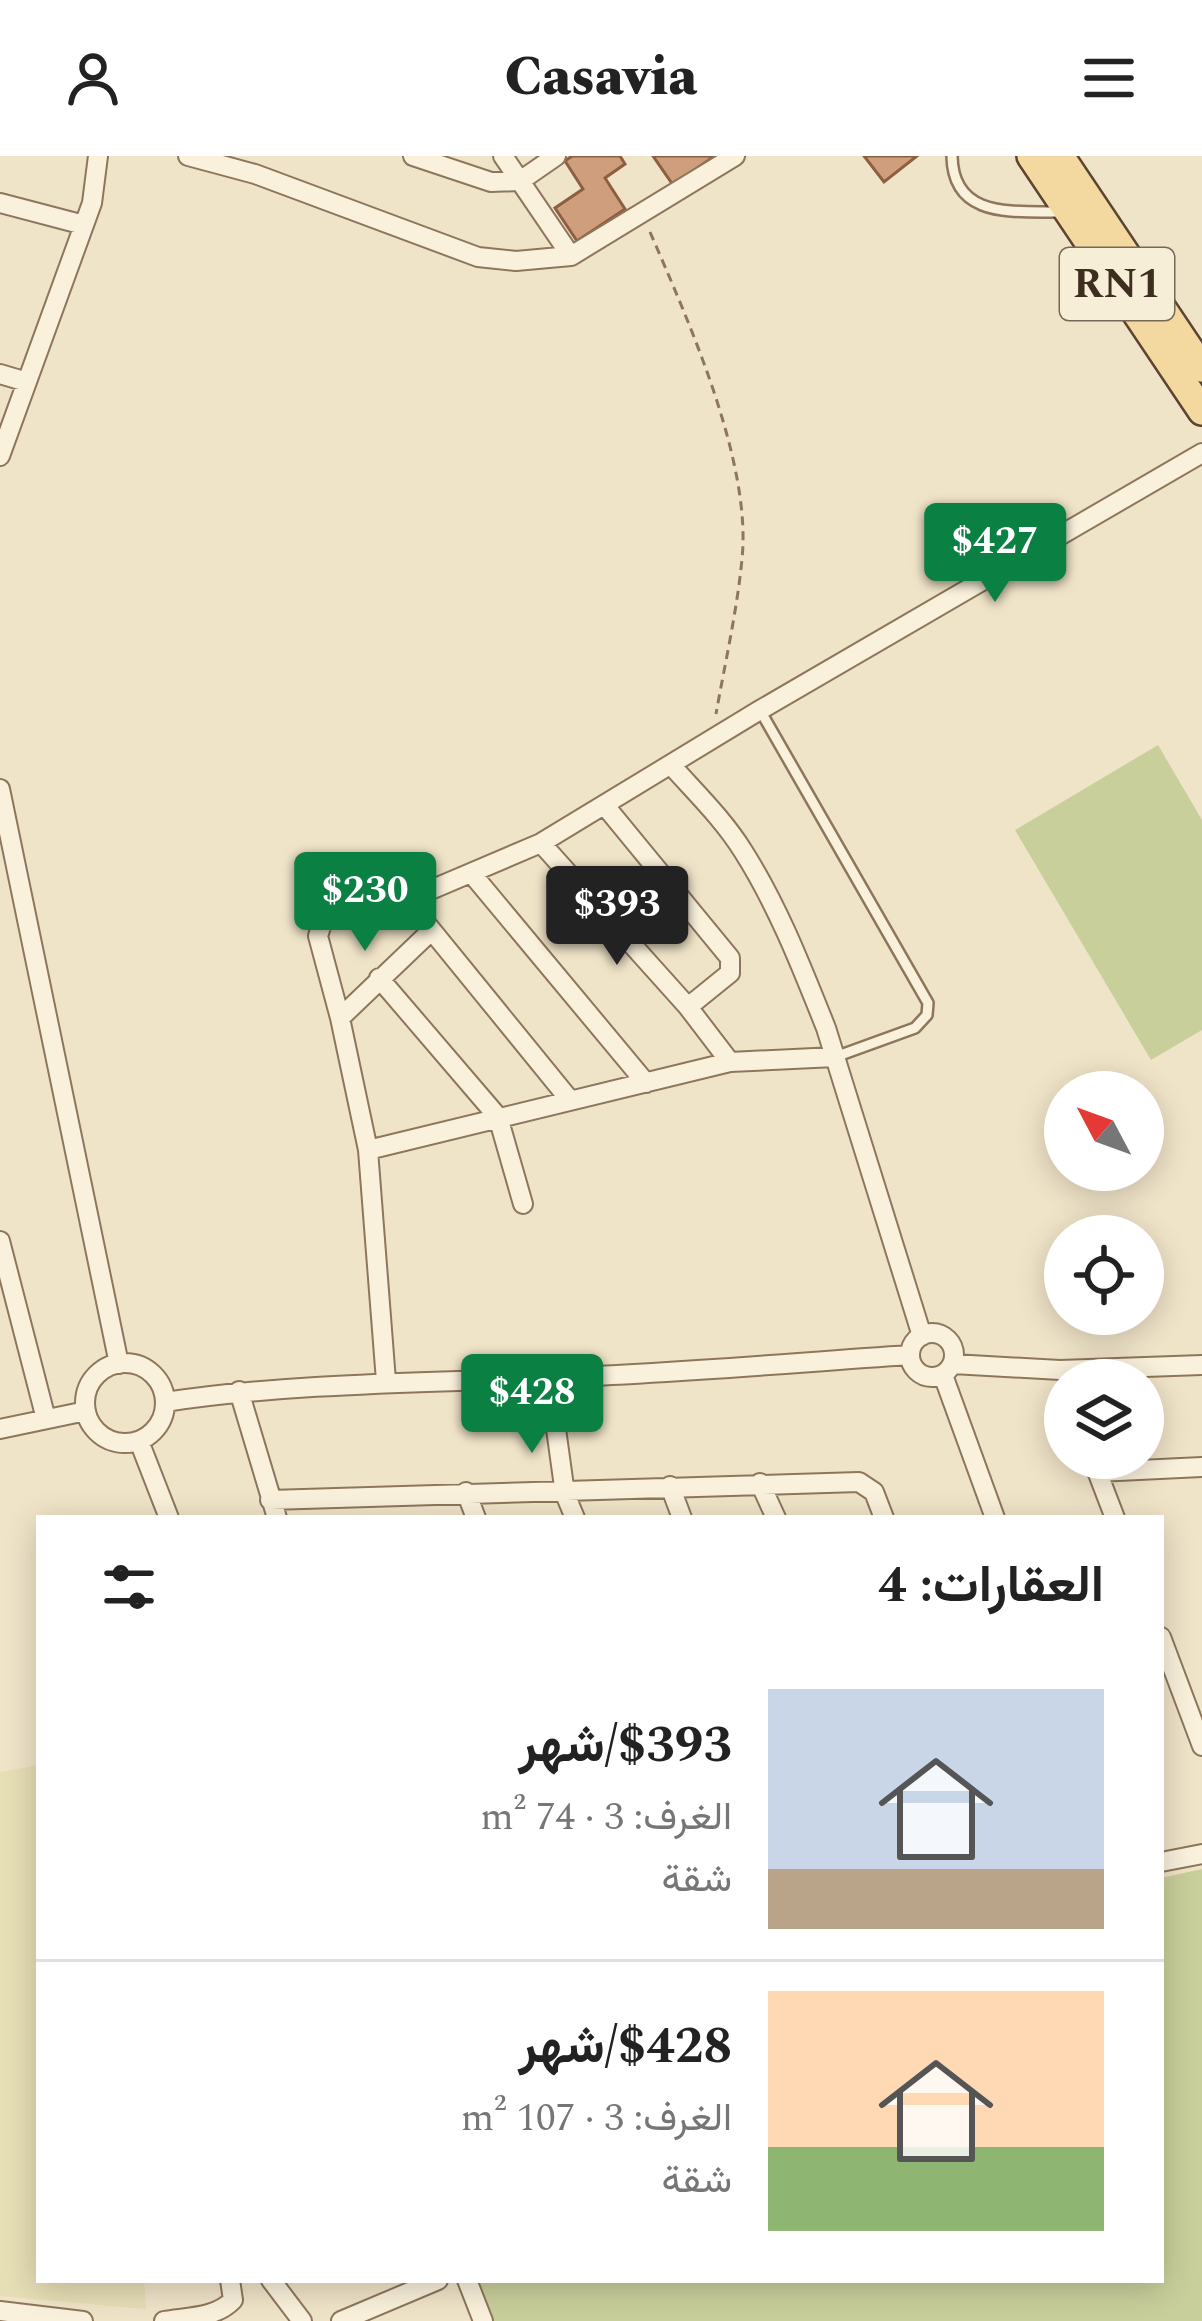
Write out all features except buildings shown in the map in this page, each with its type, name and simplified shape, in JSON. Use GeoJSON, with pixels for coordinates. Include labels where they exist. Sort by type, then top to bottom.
{"type":"FeatureCollection","features":[{"type":"Feature","properties":{"kind":"main road","name":"RN1"},"geometry":{"type":"LineString","coordinates":[[1031,156],[1202,411]]}},
{"type":"Feature","properties":{"kind":"main road","name":"RN1"},"geometry":{"type":"LineString","coordinates":[[1060,156],[1202,368]]}},
{"type":"Feature","properties":{"kind":"street"},"geometry":{"type":"LineString","coordinates":[[0,456],[84,225],[98,156]]}},
{"type":"Feature","properties":{"kind":"street"},"geometry":{"type":"LineString","coordinates":[[188,156],[258,165],[478,257],[516,261],[572,256],[735,156]]}},
{"type":"Feature","properties":{"kind":"street"},"geometry":{"type":"LineString","coordinates":[[412,156],[490,182],[520,181],[556,156]]}},
{"type":"Feature","properties":{"kind":"street"},"geometry":{"type":"LineString","coordinates":[[503,156],[572,256]]}},
{"type":"Feature","properties":{"kind":"street"},"geometry":{"type":"LineString","coordinates":[[0,203],[84,225]]}},
{"type":"Feature","properties":{"kind":"street"},"geometry":{"type":"LineString","coordinates":[[0,374],[26,382]]}},
{"type":"Feature","properties":{"kind":"street"},"geometry":{"type":"LineString","coordinates":[[386,1381],[368,1150],[319,928],[335,915],[407,900],[542,843],[760,710],[1202,453]]}},
{"type":"Feature","properties":{"kind":"street"},"geometry":{"type":"LineString","coordinates":[[671,765],[724,823],[769,896],[835,1057],[922,1336]]}},
{"type":"Feature","properties":{"kind":"street"},"geometry":{"type":"LineString","coordinates":[[0,789],[119,1364]]}},
{"type":"Feature","properties":{"kind":"street"},"geometry":{"type":"LineString","coordinates":[[606,807],[730,958],[730,974],[688,1007]]}},
{"type":"Feature","properties":{"kind":"street"},"geometry":{"type":"LineString","coordinates":[[542,843],[688,1007],[730,1062]]}},
{"type":"Feature","properties":{"kind":"street"},"geometry":{"type":"LineString","coordinates":[[472,874],[646,1082]]}},
{"type":"Feature","properties":{"kind":"street"},"geometry":{"type":"LineString","coordinates":[[407,900],[569,1099]]}},
{"type":"Feature","properties":{"kind":"street"},"geometry":{"type":"LineString","coordinates":[[340,1018],[430,931]]}},
{"type":"Feature","properties":{"kind":"street"},"geometry":{"type":"LineString","coordinates":[[379,977],[499,1117],[523,1204]]}},
{"type":"Feature","properties":{"kind":"street"},"geometry":{"type":"LineString","coordinates":[[368,1150],[730,1062],[835,1057]]}},
{"type":"Feature","properties":{"kind":"street"},"geometry":{"type":"LineString","coordinates":[[0,1241],[46,1419]]}},
{"type":"Feature","properties":{"kind":"street"},"geometry":{"type":"LineString","coordinates":[[910,1354],[922,1336]]}},
{"type":"Feature","properties":{"kind":"street"},"geometry":{"type":"LineString","coordinates":[[922,1336],[944,1336],[954,1349],[948,1370],[994,1515]]}},
{"type":"Feature","properties":{"kind":"street"},"geometry":{"type":"LineString","coordinates":[[165,1402],[239,1391],[386,1381],[548,1378],[910,1354]]}},
{"type":"Feature","properties":{"kind":"street"},"geometry":{"type":"LineString","coordinates":[[910,1354],[920,1374],[1202,1365]]}},
{"type":"Feature","properties":{"kind":"street"},"geometry":{"type":"LineString","coordinates":[[119,1364],[145,1369],[155,1377],[165,1402],[158,1425],[139,1441],[128,1443],[105,1438],[89,1422],[86,1411],[89,1386],[97,1375],[119,1364]]}},
{"type":"Feature","properties":{"kind":"street"},"geometry":{"type":"LineString","coordinates":[[548,1378],[565,1494],[574,1515]]}},
{"type":"Feature","properties":{"kind":"street"},"geometry":{"type":"LineString","coordinates":[[239,1391],[274,1509],[466,1492],[565,1494],[670,1486],[859,1482],[874,1492],[883,1515]]}},
{"type":"Feature","properties":{"kind":"street"},"geometry":{"type":"LineString","coordinates":[[0,1429],[86,1411]]}},
{"type":"Feature","properties":{"kind":"street"},"geometry":{"type":"LineString","coordinates":[[139,1441],[168,1515]]}},
{"type":"Feature","properties":{"kind":"street"},"geometry":{"type":"LineString","coordinates":[[1164,1468],[1202,1469]]}},
{"type":"Feature","properties":{"kind":"street"},"geometry":{"type":"LineString","coordinates":[[1100,1479],[1114,1515]]}},
{"type":"Feature","properties":{"kind":"street"},"geometry":{"type":"LineString","coordinates":[[760,1483],[775,1515]]}},
{"type":"Feature","properties":{"kind":"street"},"geometry":{"type":"LineString","coordinates":[[670,1486],[681,1515]]}},
{"type":"Feature","properties":{"kind":"street"},"geometry":{"type":"LineString","coordinates":[[466,1492],[475,1515]]}},
{"type":"Feature","properties":{"kind":"street"},"geometry":{"type":"LineString","coordinates":[[369,1498],[376,1515]]}},
{"type":"Feature","properties":{"kind":"street"},"geometry":{"type":"LineString","coordinates":[[1164,1645],[1202,1746]]}},
{"type":"Feature","properties":{"kind":"street"},"geometry":{"type":"LineString","coordinates":[[1164,1861],[1202,1854]]}},
{"type":"Feature","properties":{"kind":"street"},"geometry":{"type":"LineString","coordinates":[[164,2321],[228,2307],[233,2300],[230,2283]]}},
{"type":"Feature","properties":{"kind":"street"},"geometry":{"type":"LineString","coordinates":[[273,2283],[302,2321]]}},
{"type":"Feature","properties":{"kind":"street"},"geometry":{"type":"LineString","coordinates":[[341,2321],[430,2283]]}},
{"type":"Feature","properties":{"kind":"street"},"geometry":{"type":"LineString","coordinates":[[468,2283],[482,2321]]}},
{"type":"Feature","properties":{"kind":"street"},"geometry":{"type":"LineString","coordinates":[[0,2312],[83,2321]]}},
{"type":"Feature","properties":{"kind":"lane"},"geometry":{"type":"LineString","coordinates":[[952,156],[958,188],[974,203],[1004,211],[1071,212]]}},
{"type":"Feature","properties":{"kind":"lane"},"geometry":{"type":"LineString","coordinates":[[760,710],[928,1003],[927,1015],[914,1028],[835,1057]]}},
{"type":"Feature","properties":{"kind":"path"},"geometry":{"type":"LineString","coordinates":[[643,215],[700,348],[739,497],[743,555],[712,740]]}},
{"type":"Feature","properties":{"kind":"shaded area"},"geometry":{"type":"Polygon","coordinates":[[[36,1766],[36,2283],[144,2283],[146,2309],[0,2296],[0,1772],[36,1766]]]}},
{"type":"Feature","properties":{"kind":"green space"},"geometry":{"type":"Polygon","coordinates":[[[1158,745],[1202,820],[1202,1030],[1151,1060],[1015,830],[1158,745]]]}},
{"type":"Feature","properties":{"kind":"green space"},"geometry":{"type":"Polygon","coordinates":[[[1202,1869],[1202,2321],[493,2321],[478,2283],[1164,2283],[1164,1877],[1202,1869]]]}}]}
